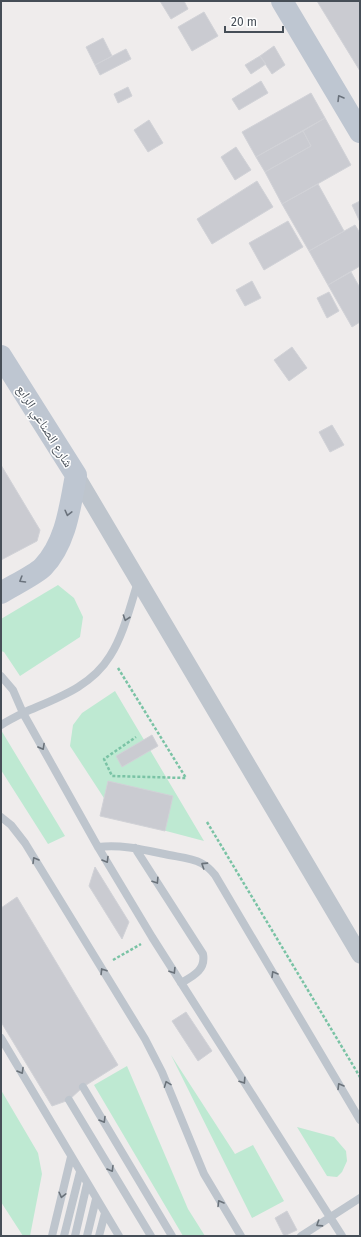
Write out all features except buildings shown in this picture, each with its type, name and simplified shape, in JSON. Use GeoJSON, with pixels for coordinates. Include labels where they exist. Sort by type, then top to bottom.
{"type":"FeatureCollection","features":[{"type":"Feature","properties":{"kind":"main road"},"geometry":{"type":"LineString","coordinates":[[282,1],[360,132]]}},
{"type":"Feature","properties":{"kind":"main road","name":"شارع الصناعي الرابع"},"geometry":{"type":"LineString","coordinates":[[1,356],[76,475]]}},
{"type":"Feature","properties":{"kind":"main road"},"geometry":{"type":"LineString","coordinates":[[1,593],[42,568],[52,555],[66,525],[76,475]]}},
{"type":"Feature","properties":{"kind":"street"},"geometry":{"type":"LineString","coordinates":[[76,475],[360,955]]}},
{"type":"Feature","properties":{"kind":"lane"},"geometry":{"type":"LineString","coordinates":[[1,725],[23,712],[63,696],[82,686],[98,672],[110,656],[119,637],[138,581]]}},
{"type":"Feature","properties":{"kind":"lane"},"geometry":{"type":"LineString","coordinates":[[1,676],[13,690],[23,712],[98,847],[152,937],[342,1236]]}},
{"type":"Feature","properties":{"kind":"lane"},"geometry":{"type":"LineString","coordinates":[[1,817],[11,825],[25,843],[154,1056],[204,1174],[241,1236]]}},
{"type":"Feature","properties":{"kind":"lane"},"geometry":{"type":"LineString","coordinates":[[98,847],[122,846],[135,848],[190,859],[200,862],[209,868],[215,875],[360,1120]]}},
{"type":"Feature","properties":{"kind":"lane"},"geometry":{"type":"LineString","coordinates":[[135,848],[203,954],[204,963],[202,968],[181,984]]}},
{"type":"Feature","properties":{"kind":"lane"},"geometry":{"type":"LineString","coordinates":[[1,1038],[119,1236]]}},
{"type":"Feature","properties":{"kind":"lane"},"geometry":{"type":"LineString","coordinates":[[84,1087],[172,1236]]}},
{"type":"Feature","properties":{"kind":"lane"},"geometry":{"type":"LineString","coordinates":[[69,1100],[151,1236]]}},
{"type":"Feature","properties":{"kind":"lane"},"geometry":{"type":"LineString","coordinates":[[52,1236],[71,1157]]}},
{"type":"Feature","properties":{"kind":"lane"},"geometry":{"type":"LineString","coordinates":[[64,1236],[80,1172]]}},
{"type":"Feature","properties":{"kind":"lane"},"geometry":{"type":"LineString","coordinates":[[75,1236],[87,1184]]}},
{"type":"Feature","properties":{"kind":"lane"},"geometry":{"type":"LineString","coordinates":[[301,1236],[360,1198]]}},
{"type":"Feature","properties":{"kind":"lane"},"geometry":{"type":"LineString","coordinates":[[87,1236],[96,1199]]}},
{"type":"Feature","properties":{"kind":"lane"},"geometry":{"type":"LineString","coordinates":[[99,1236],[105,1213]]}},
{"type":"Feature","properties":{"kind":"lane"},"geometry":{"type":"LineString","coordinates":[[111,1236],[113,1227]]}},
{"type":"Feature","properties":{"kind":"path"},"geometry":{"type":"LineString","coordinates":[[110,656],[186,778],[112,776],[104,759],[136,737]]}},
{"type":"Feature","properties":{"kind":"path"},"geometry":{"type":"LineString","coordinates":[[207,822],[360,1077]]}},
{"type":"Feature","properties":{"kind":"path"},"geometry":{"type":"LineString","coordinates":[[101,967],[152,937]]}},
{"type":"Feature","properties":{"kind":"green space"},"geometry":{"type":"Polygon","coordinates":[[[58,585],[74,598],[83,617],[80,637],[20,676],[4,652],[1,651],[1,619],[58,585]]]}},
{"type":"Feature","properties":{"kind":"green space"},"geometry":{"type":"Polygon","coordinates":[[[115,691],[204,841],[117,818],[70,746],[73,725],[82,713],[115,691]]]}},
{"type":"Feature","properties":{"kind":"green space"},"geometry":{"type":"Polygon","coordinates":[[[1,730],[65,836],[48,844],[1,770],[1,730]]]}},
{"type":"Feature","properties":{"kind":"green space"},"geometry":{"type":"Polygon","coordinates":[[[171,1055],[235,1154],[253,1145],[284,1201],[252,1218],[171,1055]]]}},
{"type":"Feature","properties":{"kind":"green space"},"geometry":{"type":"Polygon","coordinates":[[[127,1066],[188,1209],[205,1236],[183,1236],[94,1085],[127,1066]]]}},
{"type":"Feature","properties":{"kind":"green space"},"geometry":{"type":"Polygon","coordinates":[[[1,1090],[38,1153],[42,1174],[30,1236],[23,1236],[1,1202],[1,1090]]]}},
{"type":"Feature","properties":{"kind":"green space"},"geometry":{"type":"Polygon","coordinates":[[[297,1127],[334,1137],[346,1151],[347,1161],[342,1172],[337,1177],[327,1176],[297,1127]]]}}]}
